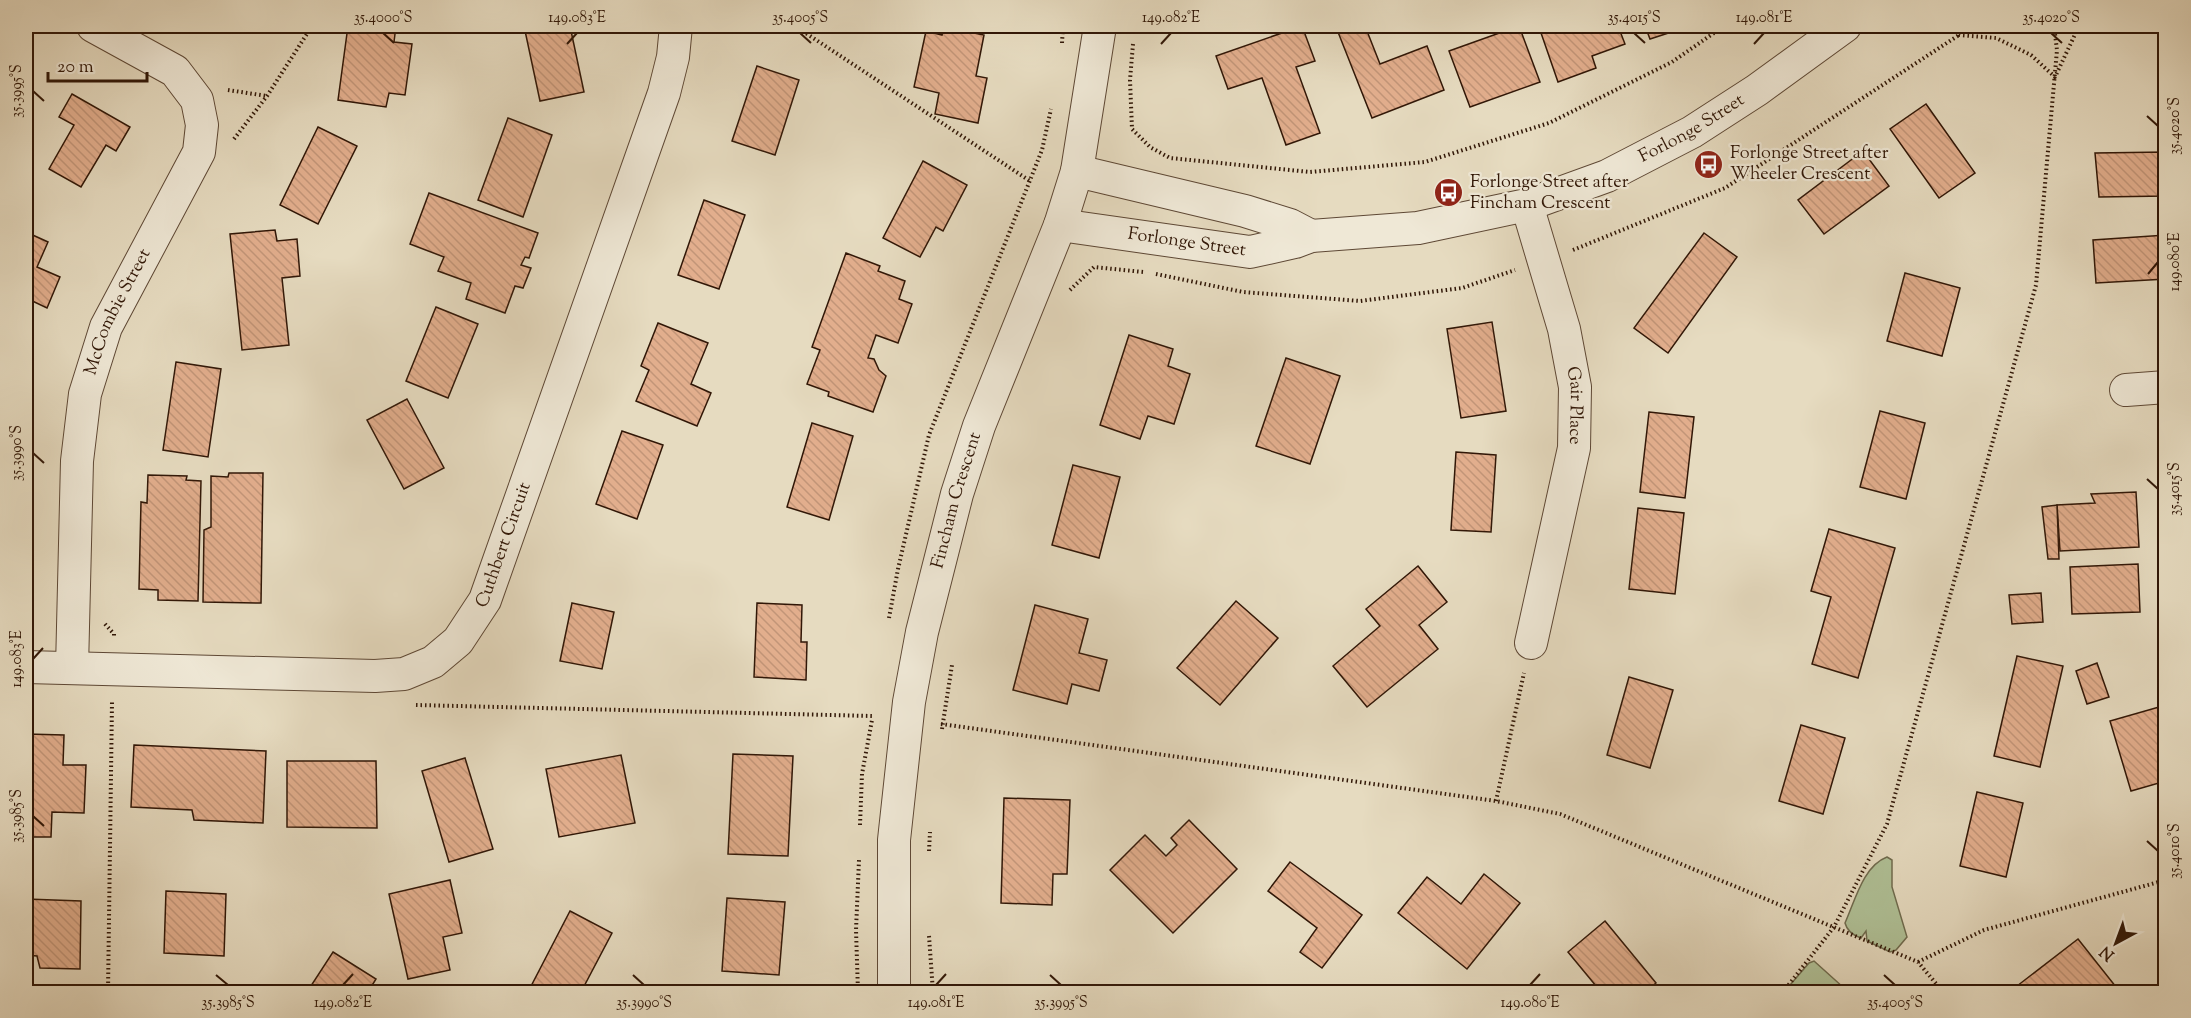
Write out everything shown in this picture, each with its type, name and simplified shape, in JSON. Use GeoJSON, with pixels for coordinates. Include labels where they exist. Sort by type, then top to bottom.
{"type":"FeatureCollection","features":[{"type":"Feature","properties":{"kind":"street","name":"McCombie Street"},"geometry":{"type":"LineString","coordinates":[[72,668],[77,461],[85,394],[106,327],[199,152],[202,125],[197,100],[175,71],[93,26]]}},
{"type":"Feature","properties":{"kind":"street","name":"Cuthbert Circuit"},"geometry":{"type":"LineString","coordinates":[[26,667],[375,676],[404,674],[433,662],[458,641],[484,600],[572,352],[663,93],[673,57],[676,26]]}},
{"type":"Feature","properties":{"kind":"street","name":"Fincham Crescent"},"geometry":{"type":"LineString","coordinates":[[894,993],[894,840],[908,721],[922,632],[957,494],[979,426],[1060,225],[1077,171],[1100,26]]}},
{"type":"Feature","properties":{"kind":"street","name":"Forlonge Street"},"geometry":{"type":"LineString","coordinates":[[1060,225],[1250,252],[1311,236],[1418,228],[1527,205],[1606,176],[1683,138],[1757,90],[1845,26]]}},
{"type":"Feature","properties":{"kind":"street","name":"Forlonge Street"},"geometry":{"type":"LineString","coordinates":[[1077,171],[1245,211],[1290,225],[1311,236]]}},
{"type":"Feature","properties":{"kind":"street","name":"Gair Place"},"geometry":{"type":"LineString","coordinates":[[1527,205],[1564,329],[1575,387],[1574,448],[1531,644]]}},
{"type":"Feature","properties":{"kind":"street"},"geometry":{"type":"LineString","coordinates":[[2126,390],[2166,387]]}},
{"type":"Feature","properties":{"kind":"path"},"geometry":{"type":"LineString","coordinates":[[229,146],[267,96],[312,26]]}},
{"type":"Feature","properties":{"kind":"path"},"geometry":{"type":"LineString","coordinates":[[795,26],[1030,181],[1042,150],[1052,107]]}},
{"type":"Feature","properties":{"kind":"path"},"geometry":{"type":"LineString","coordinates":[[1062,45],[1063,26]]}},
{"type":"Feature","properties":{"kind":"path"},"geometry":{"type":"LineString","coordinates":[[1133,36],[1130,80],[1132,129],[1150,147],[1170,158],[1310,172],[1425,162],[1549,123],[1672,62],[1725,26]]}},
{"type":"Feature","properties":{"kind":"path"},"geometry":{"type":"LineString","coordinates":[[1956,26],[1959,35]]}},
{"type":"Feature","properties":{"kind":"path"},"geometry":{"type":"LineString","coordinates":[[1783,993],[1834,927],[1887,824],[2036,285],[2057,50],[2054,26]]}},
{"type":"Feature","properties":{"kind":"path"},"geometry":{"type":"LineString","coordinates":[[2055,76],[2079,26]]}},
{"type":"Feature","properties":{"kind":"path"},"geometry":{"type":"LineString","coordinates":[[1068,292],[1094,267],[1150,273],[1243,292],[1360,301],[1462,288],[1578,249],[1725,188],[1959,35],[1996,38],[2031,55],[2055,76]]}},
{"type":"Feature","properties":{"kind":"path"},"geometry":{"type":"LineString","coordinates":[[103,622],[114,634],[108,993]]}},
{"type":"Feature","properties":{"kind":"path"},"geometry":{"type":"LineString","coordinates":[[1496,801],[1531,644]]}},
{"type":"Feature","properties":{"kind":"path"},"geometry":{"type":"LineString","coordinates":[[940,735],[953,658]]}},
{"type":"Feature","properties":{"kind":"path"},"geometry":{"type":"LineString","coordinates":[[409,705],[872,716]]}},
{"type":"Feature","properties":{"kind":"path"},"geometry":{"type":"LineString","coordinates":[[908,721],[1496,801],[1560,814],[1918,962],[1943,993]]}},
{"type":"Feature","properties":{"kind":"path"},"geometry":{"type":"LineString","coordinates":[[929,861],[931,826]]}},
{"type":"Feature","properties":{"kind":"path"},"geometry":{"type":"LineString","coordinates":[[1918,962],[1984,930],[2166,880]]}},
{"type":"Feature","properties":{"kind":"path"},"geometry":{"type":"LineString","coordinates":[[929,928],[933,993]]}},
{"type":"Feature","properties":{"kind":"green space"},"geometry":{"type":"Polygon","coordinates":[[[1887,857],[1892,860],[1892,887],[1907,937],[1896,950],[1890,952],[1867,941],[1866,931],[1861,938],[1853,934],[1845,923],[1866,876],[1872,868],[1887,857]]]}},
{"type":"Feature","properties":{"kind":"green space"},"geometry":{"type":"Polygon","coordinates":[[[1814,961],[1844,988],[1844,992],[1784,992],[1809,963],[1814,961]]]}},
{"type":"Feature","properties":{"kind":"building"},"geometry":{"type":"Polygon","coordinates":[[[348,26],[396,26],[394,42],[412,44],[405,95],[389,93],[386,107],[338,100],[348,26]]]}},
{"type":"Feature","properties":{"kind":"building"},"geometry":{"type":"Polygon","coordinates":[[[524,26],[570,26],[584,92],[540,101],[524,26]]]}},
{"type":"Feature","properties":{"kind":"building"},"geometry":{"type":"Polygon","coordinates":[[[1302,26],[1315,61],[1296,67],[1320,133],[1286,145],[1262,78],[1228,89],[1216,56],[1302,26]]]}},
{"type":"Feature","properties":{"kind":"building"},"geometry":{"type":"Polygon","coordinates":[[[1365,26],[1380,64],[1427,46],[1444,90],[1372,118],[1336,27],[1365,26]]]}},
{"type":"Feature","properties":{"kind":"building"},"geometry":{"type":"Polygon","coordinates":[[[1519,26],[1540,82],[1470,107],[1449,51],[1519,26]]]}},
{"type":"Feature","properties":{"kind":"building"},"geometry":{"type":"Polygon","coordinates":[[[1554,26],[1618,26],[1625,44],[1592,56],[1596,68],[1558,82],[1540,30],[1554,26]]]}},
{"type":"Feature","properties":{"kind":"building"},"geometry":{"type":"Polygon","coordinates":[[[1645,26],[1690,26],[1650,39],[1645,26]]]}},
{"type":"Feature","properties":{"kind":"building"},"geometry":{"type":"Polygon","coordinates":[[[2153,26],[2166,26],[2166,32],[2154,33],[2153,26]]]}},
{"type":"Feature","properties":{"kind":"building"},"geometry":{"type":"Polygon","coordinates":[[[944,27],[984,35],[976,76],[987,78],[978,123],[935,114],[939,93],[914,87],[926,31],[942,35],[944,27]]]}},
{"type":"Feature","properties":{"kind":"building"},"geometry":{"type":"Polygon","coordinates":[[[757,66],[799,80],[775,155],[732,141],[757,66]]]}},
{"type":"Feature","properties":{"kind":"building"},"geometry":{"type":"Polygon","coordinates":[[[72,94],[130,127],[116,151],[106,145],[81,187],[49,169],[74,125],[59,117],[72,94]]]}},
{"type":"Feature","properties":{"kind":"building"},"geometry":{"type":"Polygon","coordinates":[[[1926,104],[1975,173],[1939,198],[1890,129],[1926,104]]]}},
{"type":"Feature","properties":{"kind":"building"},"geometry":{"type":"Polygon","coordinates":[[[508,118],[552,135],[523,217],[478,200],[508,118]]]}},
{"type":"Feature","properties":{"kind":"building"},"geometry":{"type":"Polygon","coordinates":[[[318,127],[357,146],[318,224],[280,205],[318,127]]]}},
{"type":"Feature","properties":{"kind":"building"},"geometry":{"type":"Polygon","coordinates":[[[1863,151],[1889,186],[1824,234],[1798,200],[1863,151]]]}},
{"type":"Feature","properties":{"kind":"building"},"geometry":{"type":"Polygon","coordinates":[[[2166,152],[2166,196],[2099,197],[2095,153],[2166,152]]]}},
{"type":"Feature","properties":{"kind":"building"},"geometry":{"type":"Polygon","coordinates":[[[923,161],[967,185],[943,231],[936,227],[920,257],[883,238],[923,161]]]}},
{"type":"Feature","properties":{"kind":"building"},"geometry":{"type":"Polygon","coordinates":[[[429,193],[538,233],[529,258],[525,257],[521,265],[531,268],[523,288],[515,286],[505,313],[466,299],[471,283],[438,271],[444,257],[410,244],[429,193]]]}},
{"type":"Feature","properties":{"kind":"building"},"geometry":{"type":"Polygon","coordinates":[[[704,200],[745,215],[719,289],[678,275],[704,200]]]}},
{"type":"Feature","properties":{"kind":"building"},"geometry":{"type":"Polygon","coordinates":[[[275,230],[277,241],[297,239],[300,276],[282,278],[289,345],[242,350],[230,234],[275,230]]]}},
{"type":"Feature","properties":{"kind":"building"},"geometry":{"type":"Polygon","coordinates":[[[26,232],[48,242],[37,267],[60,277],[47,308],[26,298],[26,232]]]}},
{"type":"Feature","properties":{"kind":"building"},"geometry":{"type":"Polygon","coordinates":[[[1704,233],[1737,257],[1668,353],[1634,328],[1704,233]]]}},
{"type":"Feature","properties":{"kind":"building"},"geometry":{"type":"Polygon","coordinates":[[[2166,235],[2166,279],[2096,283],[2093,240],[2166,235]]]}},
{"type":"Feature","properties":{"kind":"building"},"geometry":{"type":"Polygon","coordinates":[[[846,253],[880,266],[878,271],[905,281],[899,299],[912,304],[898,343],[876,335],[868,358],[874,359],[879,370],[886,376],[873,412],[828,396],[829,392],[807,384],[820,350],[812,347],[846,253]]]}},
{"type":"Feature","properties":{"kind":"building"},"geometry":{"type":"Polygon","coordinates":[[[1905,273],[1960,288],[1942,356],[1887,341],[1905,273]]]}},
{"type":"Feature","properties":{"kind":"building"},"geometry":{"type":"Polygon","coordinates":[[[436,307],[478,324],[448,398],[406,381],[436,307]]]}},
{"type":"Feature","properties":{"kind":"building"},"geometry":{"type":"Polygon","coordinates":[[[1492,322],[1506,411],[1461,418],[1447,329],[1492,322]]]}},
{"type":"Feature","properties":{"kind":"building"},"geometry":{"type":"Polygon","coordinates":[[[658,323],[708,343],[691,384],[711,393],[697,426],[636,401],[649,370],[641,366],[658,323]]]}},
{"type":"Feature","properties":{"kind":"building"},"geometry":{"type":"Polygon","coordinates":[[[1129,335],[1173,349],[1168,366],[1190,374],[1174,424],[1148,416],[1140,439],[1100,425],[1129,335]]]}},
{"type":"Feature","properties":{"kind":"building"},"geometry":{"type":"Polygon","coordinates":[[[1286,358],[1340,376],[1310,464],[1256,446],[1286,358]]]}},
{"type":"Feature","properties":{"kind":"building"},"geometry":{"type":"Polygon","coordinates":[[[176,362],[221,369],[208,457],[163,450],[176,362]]]}},
{"type":"Feature","properties":{"kind":"building"},"geometry":{"type":"Polygon","coordinates":[[[407,399],[444,468],[404,489],[367,420],[407,399]]]}},
{"type":"Feature","properties":{"kind":"building"},"geometry":{"type":"Polygon","coordinates":[[[1880,411],[1925,423],[1906,499],[1860,487],[1880,411]]]}},
{"type":"Feature","properties":{"kind":"building"},"geometry":{"type":"Polygon","coordinates":[[[1649,412],[1694,417],[1685,498],[1640,492],[1649,412]]]}},
{"type":"Feature","properties":{"kind":"building"},"geometry":{"type":"Polygon","coordinates":[[[812,423],[853,436],[829,520],[787,507],[812,423]]]}},
{"type":"Feature","properties":{"kind":"building"},"geometry":{"type":"Polygon","coordinates":[[[622,431],[663,445],[637,519],[596,504],[622,431]]]}},
{"type":"Feature","properties":{"kind":"building"},"geometry":{"type":"Polygon","coordinates":[[[1456,452],[1496,455],[1491,532],[1451,530],[1456,452]]]}},
{"type":"Feature","properties":{"kind":"building"},"geometry":{"type":"Polygon","coordinates":[[[1073,465],[1120,477],[1099,558],[1052,545],[1073,465]]]}},
{"type":"Feature","properties":{"kind":"building"},"geometry":{"type":"Polygon","coordinates":[[[229,473],[263,473],[261,603],[203,602],[204,530],[211,527],[211,476],[228,477],[229,473]]]}},
{"type":"Feature","properties":{"kind":"building"},"geometry":{"type":"Polygon","coordinates":[[[148,475],[187,476],[186,480],[201,481],[198,601],[158,600],[158,590],[139,589],[141,502],[147,503],[148,475]]]}},
{"type":"Feature","properties":{"kind":"building"},"geometry":{"type":"Polygon","coordinates":[[[2136,492],[2139,547],[2060,551],[2057,505],[2095,503],[2091,494],[2136,492]]]}},
{"type":"Feature","properties":{"kind":"building"},"geometry":{"type":"Polygon","coordinates":[[[2057,505],[2059,559],[2048,559],[2042,507],[2057,505]]]}},
{"type":"Feature","properties":{"kind":"building"},"geometry":{"type":"Polygon","coordinates":[[[1638,508],[1684,513],[1675,594],[1629,589],[1638,508]]]}},
{"type":"Feature","properties":{"kind":"building"},"geometry":{"type":"Polygon","coordinates":[[[1829,529],[1895,548],[1858,678],[1812,664],[1831,597],[1811,591],[1829,529]]]}},
{"type":"Feature","properties":{"kind":"building"},"geometry":{"type":"Polygon","coordinates":[[[2138,564],[2140,612],[2072,614],[2070,567],[2138,564]]]}},
{"type":"Feature","properties":{"kind":"building"},"geometry":{"type":"Polygon","coordinates":[[[1418,566],[1447,602],[1419,625],[1438,649],[1367,707],[1333,666],[1380,626],[1366,609],[1418,566]]]}},
{"type":"Feature","properties":{"kind":"building"},"geometry":{"type":"Polygon","coordinates":[[[2041,593],[2043,622],[2012,624],[2009,595],[2041,593]]]}},
{"type":"Feature","properties":{"kind":"building"},"geometry":{"type":"Polygon","coordinates":[[[1236,601],[1278,638],[1220,705],[1177,668],[1236,601]]]}},
{"type":"Feature","properties":{"kind":"building"},"geometry":{"type":"Polygon","coordinates":[[[572,603],[614,612],[602,669],[560,661],[572,603]]]}},
{"type":"Feature","properties":{"kind":"building"},"geometry":{"type":"Polygon","coordinates":[[[757,603],[802,605],[801,642],[807,642],[806,680],[754,677],[757,603]]]}},
{"type":"Feature","properties":{"kind":"building"},"geometry":{"type":"Polygon","coordinates":[[[1035,605],[1088,619],[1079,653],[1107,660],[1099,691],[1072,684],[1067,704],[1013,690],[1035,605]]]}},
{"type":"Feature","properties":{"kind":"building"},"geometry":{"type":"Polygon","coordinates":[[[2017,656],[2063,666],[2040,767],[1994,756],[2017,656]]]}},
{"type":"Feature","properties":{"kind":"building"},"geometry":{"type":"Polygon","coordinates":[[[2097,663],[2109,697],[2087,704],[2076,671],[2097,663]]]}},
{"type":"Feature","properties":{"kind":"building"},"geometry":{"type":"Polygon","coordinates":[[[1629,677],[1673,690],[1650,768],[1607,755],[1629,677]]]}},
{"type":"Feature","properties":{"kind":"building"},"geometry":{"type":"Polygon","coordinates":[[[2166,705],[2166,781],[2131,791],[2110,721],[2166,705]]]}},
{"type":"Feature","properties":{"kind":"building"},"geometry":{"type":"Polygon","coordinates":[[[1801,725],[1845,738],[1823,814],[1779,801],[1801,725]]]}},
{"type":"Feature","properties":{"kind":"building"},"geometry":{"type":"Polygon","coordinates":[[[26,734],[64,735],[63,765],[86,765],[84,813],[52,812],[51,837],[26,837],[26,734]]]}},
{"type":"Feature","properties":{"kind":"building"},"geometry":{"type":"Polygon","coordinates":[[[134,745],[266,751],[263,823],[194,820],[192,810],[131,807],[134,745]]]}},
{"type":"Feature","properties":{"kind":"building"},"geometry":{"type":"Polygon","coordinates":[[[733,754],[793,756],[788,856],[728,854],[733,754]]]}},
{"type":"Feature","properties":{"kind":"building"},"geometry":{"type":"Polygon","coordinates":[[[621,755],[635,823],[559,837],[546,769],[621,755]]]}},
{"type":"Feature","properties":{"kind":"building"},"geometry":{"type":"Polygon","coordinates":[[[465,758],[493,849],[449,862],[422,771],[465,758]]]}},
{"type":"Feature","properties":{"kind":"building"},"geometry":{"type":"Polygon","coordinates":[[[287,761],[376,761],[377,828],[287,827],[287,761]]]}},
{"type":"Feature","properties":{"kind":"building"},"geometry":{"type":"Polygon","coordinates":[[[1977,792],[2023,803],[2006,877],[1960,866],[1977,792]]]}},
{"type":"Feature","properties":{"kind":"building"},"geometry":{"type":"Polygon","coordinates":[[[1004,798],[1070,800],[1067,874],[1053,874],[1052,905],[1001,903],[1004,798]]]}},
{"type":"Feature","properties":{"kind":"building"},"geometry":{"type":"Polygon","coordinates":[[[1189,820],[1237,869],[1173,933],[1110,870],[1145,835],[1166,856],[1177,845],[1171,838],[1189,820]]]}},
{"type":"Feature","properties":{"kind":"building"},"geometry":{"type":"Polygon","coordinates":[[[1290,862],[1362,915],[1322,968],[1300,952],[1317,928],[1268,891],[1290,862]]]}},
{"type":"Feature","properties":{"kind":"building"},"geometry":{"type":"Polygon","coordinates":[[[1484,874],[1520,903],[1467,969],[1398,913],[1427,877],[1461,904],[1484,874]]]}},
{"type":"Feature","properties":{"kind":"building"},"geometry":{"type":"Polygon","coordinates":[[[450,880],[462,933],[443,937],[450,970],[408,979],[389,894],[450,880]]]}},
{"type":"Feature","properties":{"kind":"building"},"geometry":{"type":"Polygon","coordinates":[[[166,891],[226,894],[224,956],[164,953],[166,891]]]}},
{"type":"Feature","properties":{"kind":"building"},"geometry":{"type":"Polygon","coordinates":[[[727,898],[785,902],[779,975],[722,971],[727,898]]]}},
{"type":"Feature","properties":{"kind":"building"},"geometry":{"type":"Polygon","coordinates":[[[26,899],[81,901],[80,969],[40,968],[37,956],[26,955],[26,899]]]}},
{"type":"Feature","properties":{"kind":"building"},"geometry":{"type":"Polygon","coordinates":[[[570,911],[612,933],[581,992],[528,992],[570,911]]]}},
{"type":"Feature","properties":{"kind":"building"},"geometry":{"type":"Polygon","coordinates":[[[1605,921],[1656,983],[1645,992],[1601,992],[1568,952],[1605,921]]]}},
{"type":"Feature","properties":{"kind":"building"},"geometry":{"type":"Polygon","coordinates":[[[2078,939],[2120,992],[2022,992],[2017,986],[2078,939]]]}},
{"type":"Feature","properties":{"kind":"building"},"geometry":{"type":"Polygon","coordinates":[[[333,952],[376,979],[368,992],[307,992],[333,952]]]}},
{"type":"Feature","properties":{"kind":"place","name":"Forlonge Street after Wheeler Crescent"},"geometry":{"type":"Point","coordinates":[1709,164]}},
{"type":"Feature","properties":{"kind":"place","name":"Forlonge Street after Fincham Crescent"},"geometry":{"type":"Point","coordinates":[1449,193]}}]}
